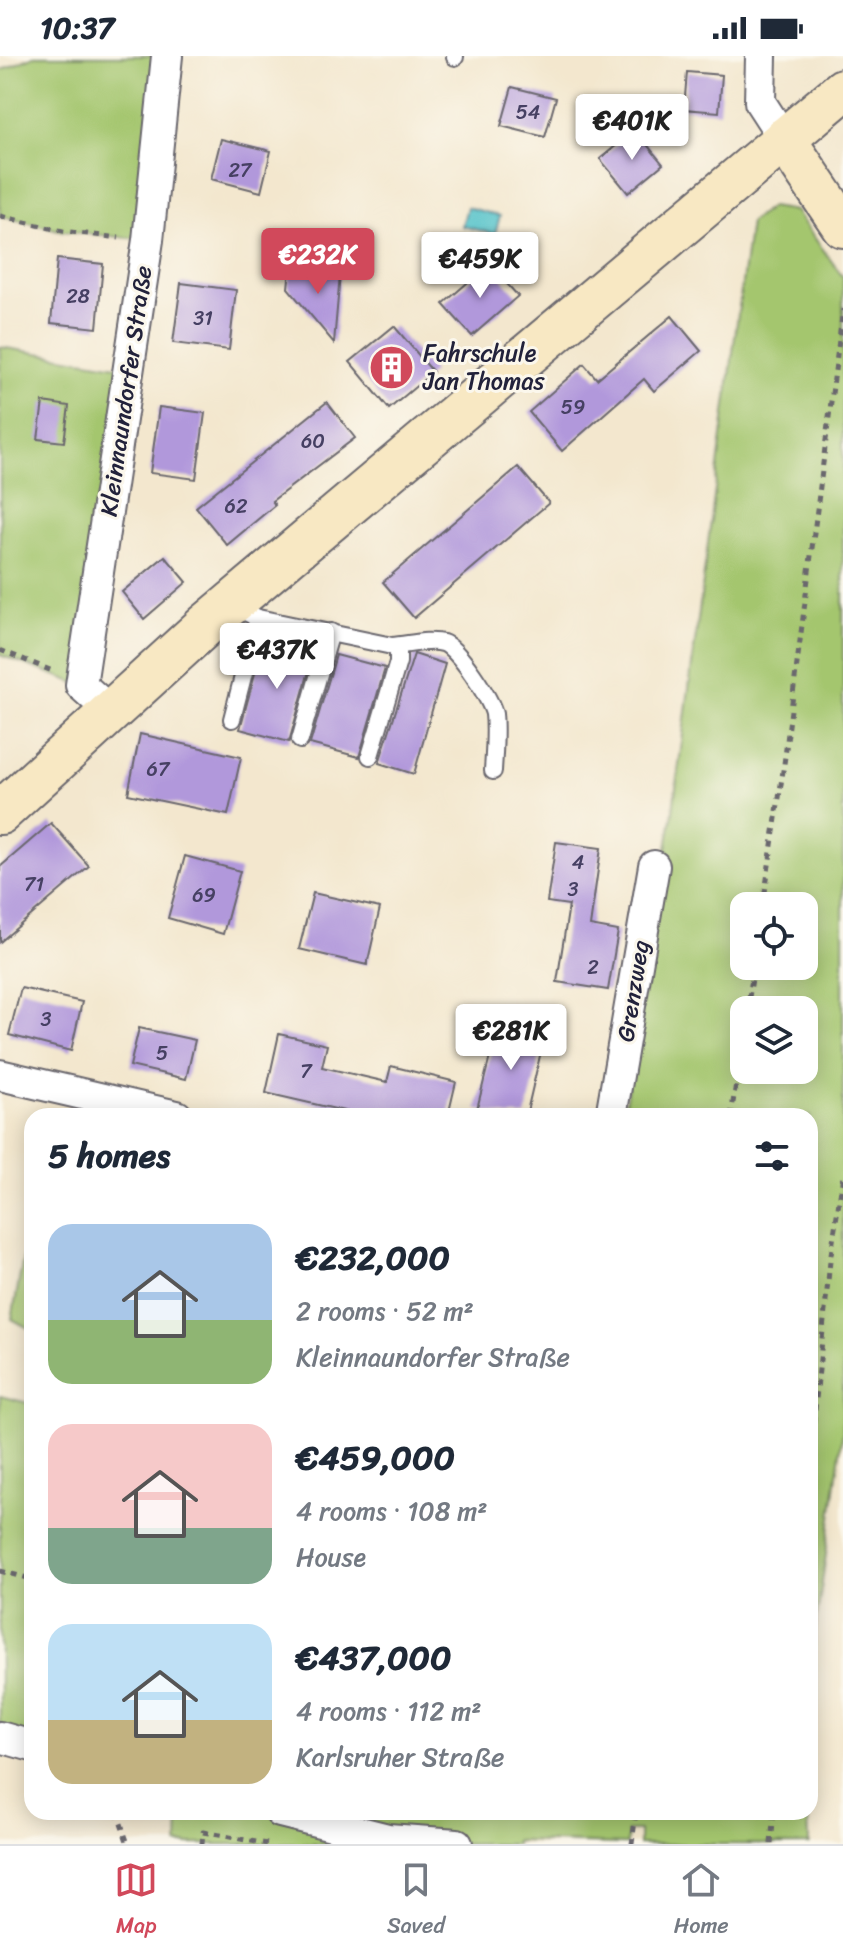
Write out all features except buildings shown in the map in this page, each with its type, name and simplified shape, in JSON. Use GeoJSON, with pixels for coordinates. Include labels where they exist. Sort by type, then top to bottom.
{"type":"FeatureCollection","features":[{"type":"Feature","properties":{"kind":"street","name":"Kleinnaundorfer Straße"},"geometry":{"type":"LineString","coordinates":[[96,698],[167,56]]}},
{"type":"Feature","properties":{"kind":"street"},"geometry":{"type":"LineString","coordinates":[[761,56],[760,102],[843,226]]}},
{"type":"Feature","properties":{"kind":"street"},"geometry":{"type":"LineString","coordinates":[[0,813],[96,698],[231,615],[843,90]]}},
{"type":"Feature","properties":{"kind":"street","name":"Grenzweg"},"geometry":{"type":"LineString","coordinates":[[612,1108],[654,866]]}},
{"type":"Feature","properties":{"kind":"street"},"geometry":{"type":"LineString","coordinates":[[0,1075],[142,1108]]}},
{"type":"Feature","properties":{"kind":"street"},"geometry":{"type":"LineString","coordinates":[[0,1737],[24,1744]]}},
{"type":"Feature","properties":{"kind":"street"},"geometry":{"type":"LineString","coordinates":[[309,1820],[388,1842],[457,1844]]}},
{"type":"Feature","properties":{"kind":"lane"},"geometry":{"type":"LineString","coordinates":[[232,719],[231,615],[392,646],[436,642],[455,650],[492,705],[495,725],[493,771]]}},
{"type":"Feature","properties":{"kind":"lane"},"geometry":{"type":"LineString","coordinates":[[300,740],[331,632]]}},
{"type":"Feature","properties":{"kind":"lane"},"geometry":{"type":"LineString","coordinates":[[370,756],[400,655],[392,646]]}},
{"type":"Feature","properties":{"kind":"path"},"geometry":{"type":"LineString","coordinates":[[0,216],[63,231],[148,240]]}},
{"type":"Feature","properties":{"kind":"path"},"geometry":{"type":"LineString","coordinates":[[765,892],[843,309]]}},
{"type":"Feature","properties":{"kind":"path"},"geometry":{"type":"LineString","coordinates":[[0,650],[61,674],[96,698]]}},
{"type":"Feature","properties":{"kind":"path"},"geometry":{"type":"LineString","coordinates":[[732,1108],[736,1084]]}},
{"type":"Feature","properties":{"kind":"path"},"geometry":{"type":"LineString","coordinates":[[818,1379],[830,1261],[843,1175]]}},
{"type":"Feature","properties":{"kind":"path"},"geometry":{"type":"LineString","coordinates":[[0,1571],[24,1577]]}},
{"type":"Feature","properties":{"kind":"path"},"geometry":{"type":"LineString","coordinates":[[120,1820],[128,1844]]}},
{"type":"Feature","properties":{"kind":"path"},"geometry":{"type":"LineString","coordinates":[[632,1844],[635,1820]]}},
{"type":"Feature","properties":{"kind":"path"},"geometry":{"type":"LineString","coordinates":[[771,1844],[773,1820]]}},
{"type":"Feature","properties":{"kind":"path"},"geometry":{"type":"LineString","coordinates":[[202,1844],[203,1832],[267,1844]]}},
{"type":"Feature","properties":{"kind":"green space"},"geometry":{"type":"Polygon","coordinates":[[[34,56],[167,56],[148,240],[63,231],[0,216],[0,71],[34,56]]]}},
{"type":"Feature","properties":{"kind":"green space"},"geometry":{"type":"Polygon","coordinates":[[[771,207],[795,211],[843,277],[843,1431],[818,1611],[818,1108],[624,1108],[672,818],[750,222],[771,207]]]}},
{"type":"Feature","properties":{"kind":"green space"},"geometry":{"type":"Polygon","coordinates":[[[0,347],[130,368],[81,685],[0,655],[0,347]]]}},
{"type":"Feature","properties":{"kind":"green space"},"geometry":{"type":"Polygon","coordinates":[[[24,1253],[24,1326],[12,1319],[24,1253]]]}},
{"type":"Feature","properties":{"kind":"green space"},"geometry":{"type":"Polygon","coordinates":[[[0,1396],[24,1402],[24,1744],[0,1737],[0,1396]]]}},
{"type":"Feature","properties":{"kind":"green space"},"geometry":{"type":"Polygon","coordinates":[[[179,1820],[808,1820],[809,1844],[639,1844],[639,1831],[628,1831],[627,1844],[516,1841],[516,1844],[178,1844],[179,1820]]]}},
{"type":"Feature","properties":{"kind":"water"},"geometry":{"type":"Polygon","coordinates":[[[467,207],[500,216],[495,234],[462,226],[467,207]]]}},
{"type":"Feature","properties":{"kind":"place","name":"Fahrschule Jan Thomas"},"geometry":{"type":"Point","coordinates":[392,367]}}]}
